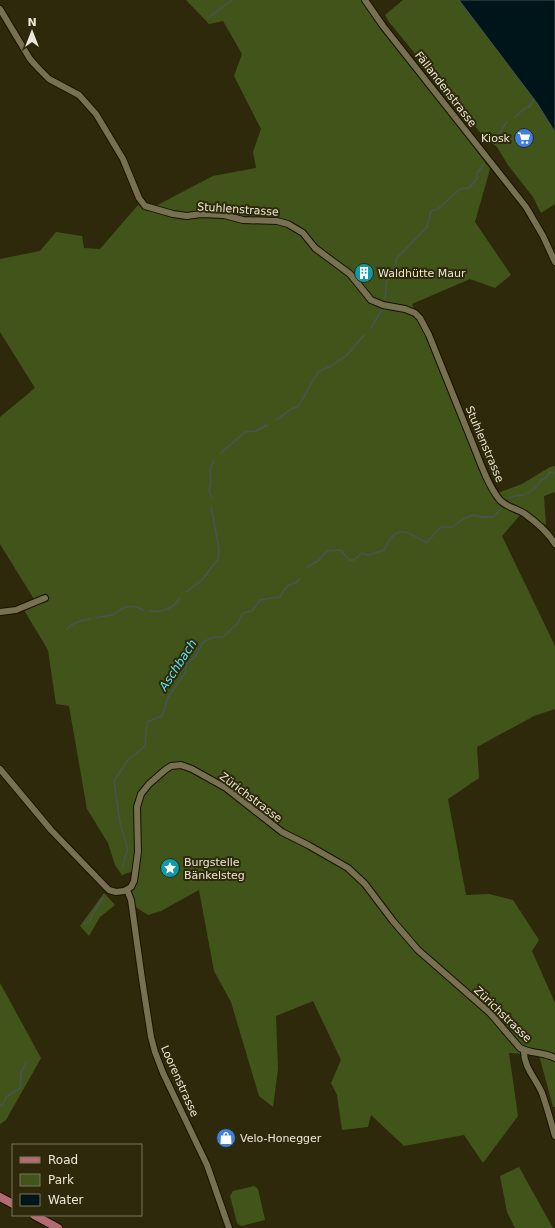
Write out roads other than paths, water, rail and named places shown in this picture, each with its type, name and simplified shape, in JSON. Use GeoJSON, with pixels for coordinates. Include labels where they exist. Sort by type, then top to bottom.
{"type":"FeatureCollection","features":[{"type":"Feature","properties":{"kind":"main road"},"geometry":{"type":"LineString","coordinates":[[0,1197],[12,1203]]}},
{"type":"Feature","properties":{"kind":"main road"},"geometry":{"type":"LineString","coordinates":[[36,1216],[58,1228]]}},
{"type":"Feature","properties":{"kind":"street","name":"Fällandenstrasse"},"geometry":{"type":"LineString","coordinates":[[365,0],[372,11],[526,207],[543,236],[555,262]]}},
{"type":"Feature","properties":{"kind":"street","name":"Stuhlenstrasse"},"geometry":{"type":"LineString","coordinates":[[0,9],[30,59],[39,69],[49,79],[79,95],[96,114],[123,159],[139,198],[145,206],[173,214],[187,216],[201,214],[224,215],[243,220],[277,220],[288,224],[302,233],[315,248],[350,274],[371,300],[415,313],[420,318],[429,335],[482,468],[499,500],[506,505],[524,513],[538,524],[555,544]]}},
{"type":"Feature","properties":{"kind":"street"},"geometry":{"type":"LineString","coordinates":[[0,612],[16,610],[46,598]]}},
{"type":"Feature","properties":{"kind":"street","name":"Zürichstrasse"},"geometry":{"type":"LineString","coordinates":[[127,890],[131,887],[134,881],[138,852],[137,807],[141,794],[149,784],[171,766],[181,765],[192,769],[226,788],[282,832],[348,868],[365,884],[392,921],[418,950],[490,1013],[520,1048],[555,1058]]}},
{"type":"Feature","properties":{"kind":"street"},"geometry":{"type":"LineString","coordinates":[[0,769],[51,830],[104,886],[113,892],[127,890]]}},
{"type":"Feature","properties":{"kind":"street","name":"Loorenstrasse"},"geometry":{"type":"LineString","coordinates":[[127,890],[131,900],[151,1037],[155,1052],[163,1073],[207,1165],[229,1228]]}},
{"type":"Feature","properties":{"kind":"street"},"geometry":{"type":"LineString","coordinates":[[524,1050],[523,1055],[526,1065],[541,1092],[555,1136]]}},
{"type":"Feature","properties":{"kind":"water"},"geometry":{"type":"Polygon","coordinates":[[[459,0],[555,0],[555,132],[537,103],[459,0]]]}},
{"type":"Feature","properties":{"kind":"waterway"},"geometry":{"type":"LineString","coordinates":[[208,18],[232,0]]}},
{"type":"Feature","properties":{"kind":"waterway"},"geometry":{"type":"LineString","coordinates":[[515,117],[530,106],[534,100]]}},
{"type":"Feature","properties":{"kind":"waterway"},"geometry":{"type":"LineString","coordinates":[[493,143],[507,122]]}},
{"type":"Feature","properties":{"kind":"waterway"},"geometry":{"type":"LineString","coordinates":[[385,299],[387,279],[396,266],[396,259],[427,227],[431,211],[438,209],[460,189],[469,188],[477,179],[477,173],[484,164]]}},
{"type":"Feature","properties":{"kind":"waterway"},"geometry":{"type":"LineString","coordinates":[[371,328],[382,309]]}},
{"type":"Feature","properties":{"kind":"waterway"},"geometry":{"type":"LineString","coordinates":[[276,420],[291,409],[298,407],[318,372],[331,366],[347,355],[364,335]]}},
{"type":"Feature","properties":{"kind":"waterway"},"geometry":{"type":"LineString","coordinates":[[221,453],[245,432],[256,431],[267,425]]}},
{"type":"Feature","properties":{"kind":"waterway"},"geometry":{"type":"LineString","coordinates":[[212,498],[209,491],[211,481],[210,469],[214,460]]}},
{"type":"Feature","properties":{"kind":"waterway","name":"Aschbach"},"geometry":{"type":"LineString","coordinates":[[510,498],[529,492],[536,487],[541,480],[547,477],[550,472],[555,473]]}},
{"type":"Feature","properties":{"kind":"waterway"},"geometry":{"type":"LineString","coordinates":[[186,592],[202,580],[218,559],[219,549],[211,506]]}},
{"type":"Feature","properties":{"kind":"waterway","name":"Aschbach"},"geometry":{"type":"LineString","coordinates":[[307,567],[318,561],[327,551],[341,550],[349,560],[354,560],[362,553],[368,555],[384,550],[392,537],[401,532],[410,534],[426,543],[441,527],[453,527],[463,519],[473,515],[493,517],[501,509]]}},
{"type":"Feature","properties":{"kind":"waterway","name":"Aschbach"},"geometry":{"type":"LineString","coordinates":[[123,867],[128,850],[120,823],[114,781],[128,760],[145,746],[147,722],[162,716],[168,697],[185,673],[187,663],[195,657],[203,642],[214,637],[223,637],[237,624],[243,613],[252,611],[260,600],[280,597],[287,586],[297,582],[300,579]]}},
{"type":"Feature","properties":{"kind":"waterway"},"geometry":{"type":"LineString","coordinates":[[150,611],[167,609],[174,605],[180,598]]}},
{"type":"Feature","properties":{"kind":"waterway"},"geometry":{"type":"LineString","coordinates":[[96,618],[115,614],[123,608],[129,606],[134,606],[143,610]]}},
{"type":"Feature","properties":{"kind":"waterway"},"geometry":{"type":"LineString","coordinates":[[67,630],[74,623],[91,619]]}},
{"type":"Feature","properties":{"kind":"waterway","name":"Aschbach"},"geometry":{"type":"LineString","coordinates":[[84,924],[90,921],[93,913],[103,898]]}},
{"type":"Feature","properties":{"kind":"waterway"},"geometry":{"type":"LineString","coordinates":[[0,1106],[3,1104],[6,1097],[20,1088],[21,1072],[26,1063]]}},
{"type":"Feature","properties":{"kind":"place","name":"Kiosk"},"geometry":{"type":"Point","coordinates":[524,138]}},
{"type":"Feature","properties":{"kind":"place","name":"Waldhütte Maur"},"geometry":{"type":"Point","coordinates":[364,273]}},
{"type":"Feature","properties":{"kind":"place","name":"Burgstelle Bänkelsteg"},"geometry":{"type":"Point","coordinates":[170,868]}},
{"type":"Feature","properties":{"kind":"place","name":"Velo-Honegger"},"geometry":{"type":"Point","coordinates":[226,1138]}}]}
